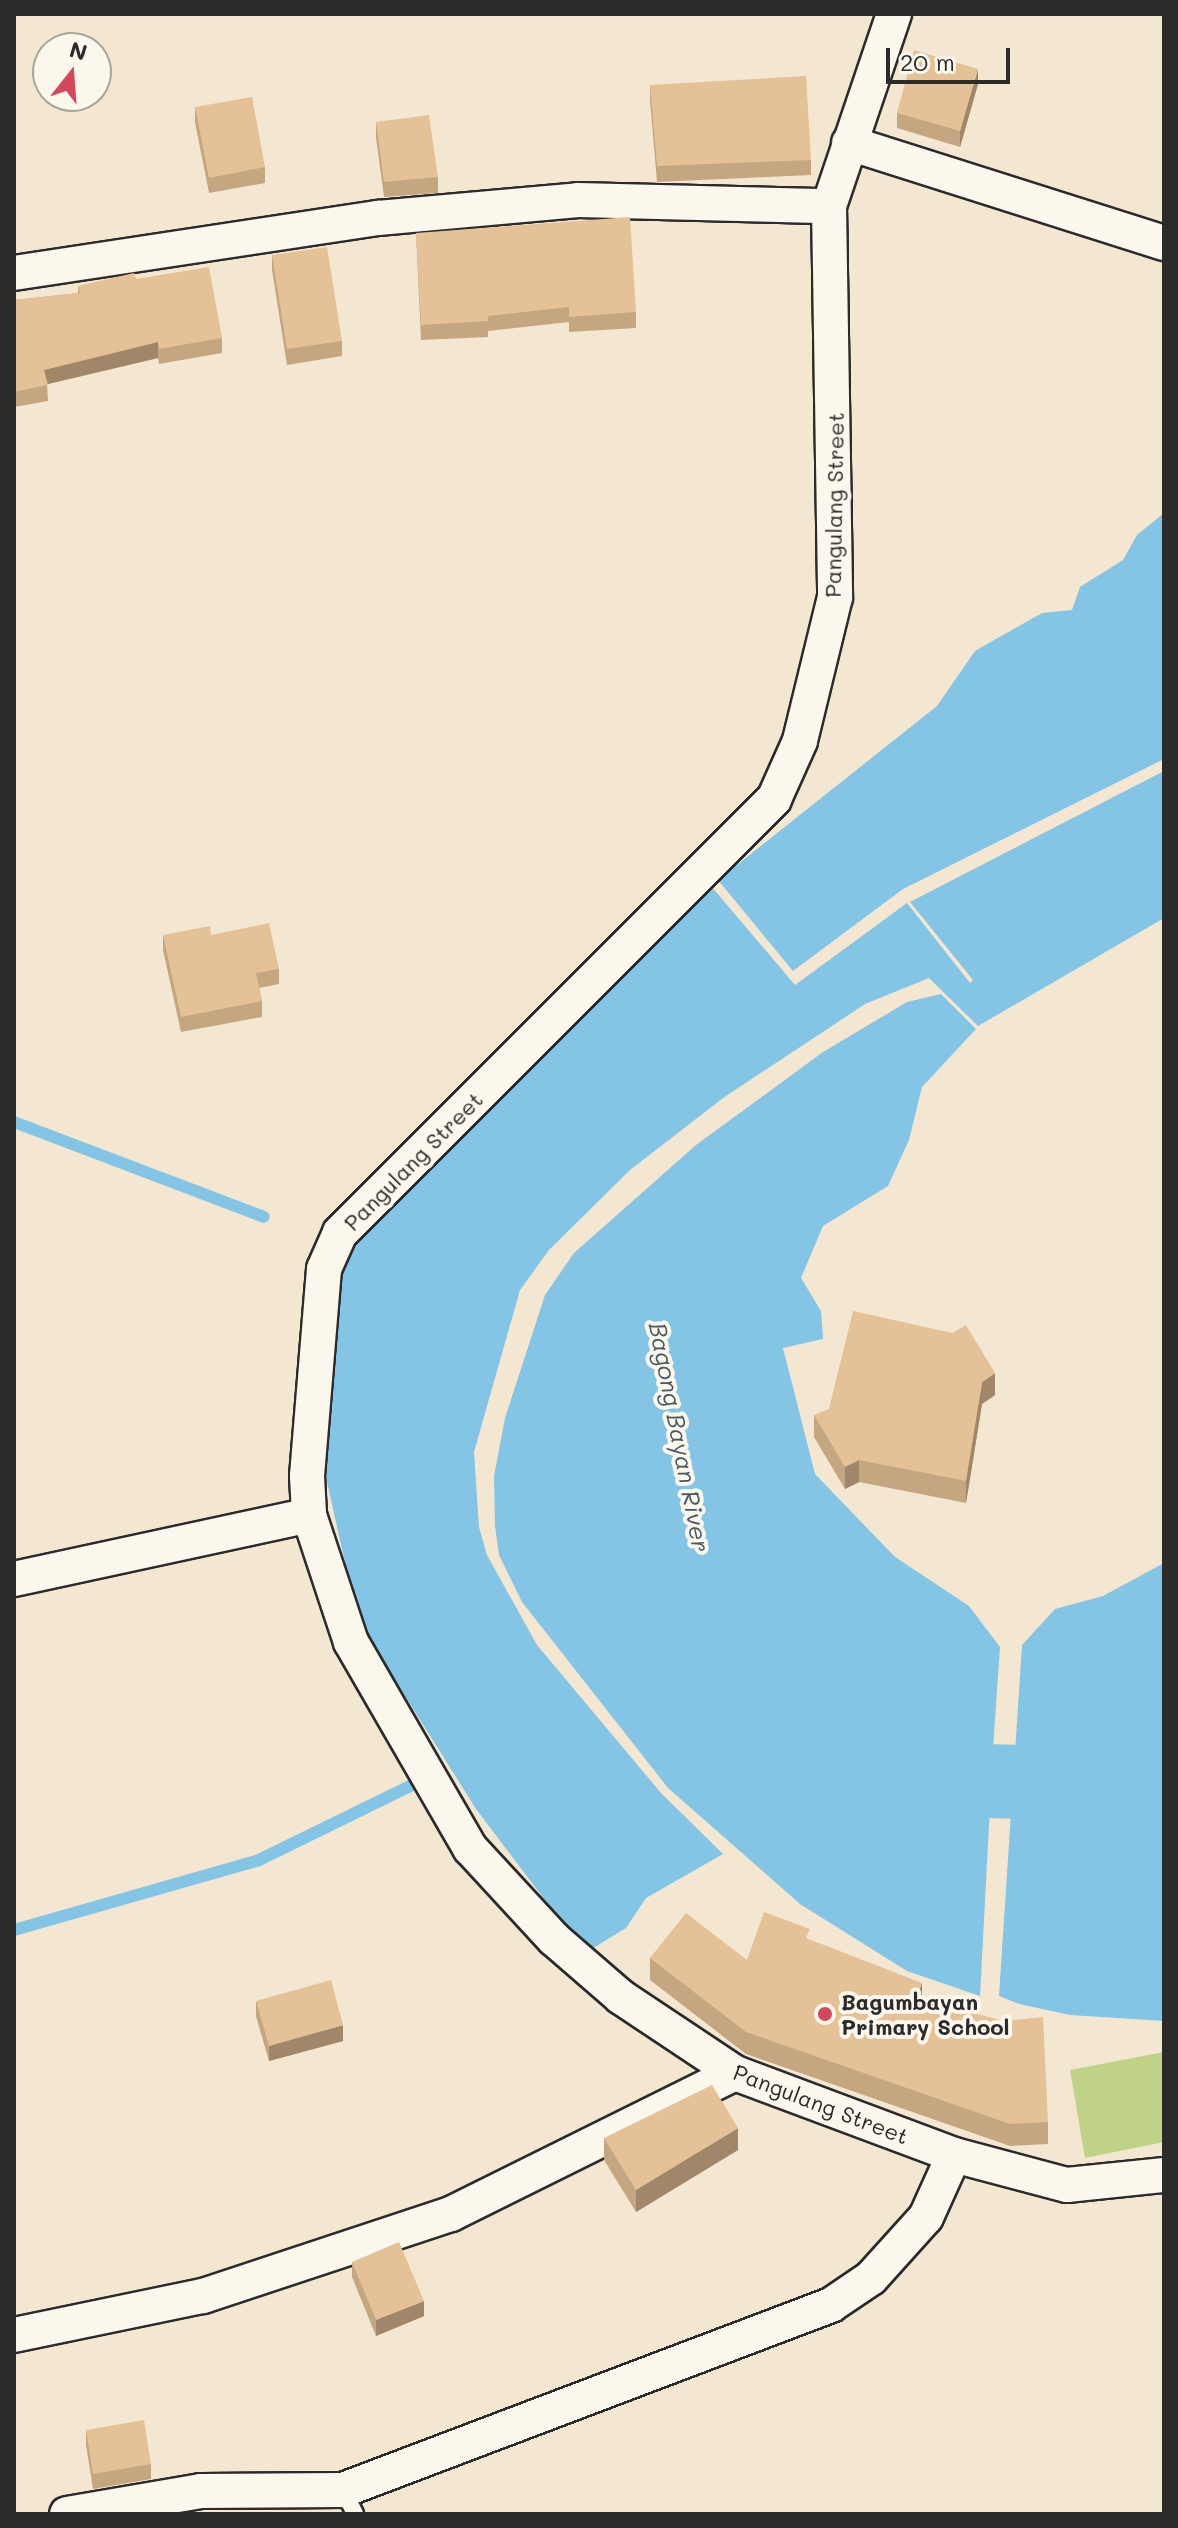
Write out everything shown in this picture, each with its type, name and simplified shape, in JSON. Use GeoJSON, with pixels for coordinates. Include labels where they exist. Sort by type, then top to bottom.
{"type":"FeatureCollection","features":[{"type":"Feature","properties":{"kind":"street","name":"Pangulang Street"},"geometry":{"type":"LineString","coordinates":[[894,14],[829,206],[835,597],[800,741],[774,799],[340,1233],[324,1269],[307,1476],[309,1515],[351,1642],[470,1848],[554,1939],[621,1997],[735,2073],[954,2155],[1067,2185],[1164,2175]]}},
{"type":"Feature","properties":{"kind":"street"},"geometry":{"type":"LineString","coordinates":[[849,143],[1164,243]]}},
{"type":"Feature","properties":{"kind":"street"},"geometry":{"type":"LineString","coordinates":[[14,273],[378,218],[578,200],[829,206]]}},
{"type":"Feature","properties":{"kind":"street"},"geometry":{"type":"LineString","coordinates":[[14,1579],[309,1515]]}},
{"type":"Feature","properties":{"kind":"street"},"geometry":{"type":"LineString","coordinates":[[14,2335],[203,2296],[408,2230],[451,2214],[735,2073]]}},
{"type":"Feature","properties":{"kind":"street"},"geometry":{"type":"LineString","coordinates":[[67,2514],[201,2491],[349,2502],[831,2305],[871,2278],[926,2217],[954,2155]]}},
{"type":"Feature","properties":{"kind":"green space"},"geometry":{"type":"Polygon","coordinates":[[[1164,2052],[1164,2142],[1085,2158],[1070,2070],[1164,2052]]]}},
{"type":"Feature","properties":{"kind":"water"},"geometry":{"type":"Polygon","coordinates":[[[1164,513],[1164,759],[903,889],[793,971],[718,880],[937,706],[975,651],[1042,613],[1072,610],[1080,587],[1123,560],[1137,535],[1164,513]]]}},
{"type":"Feature","properties":{"kind":"water"},"geometry":{"type":"Polygon","coordinates":[[[1164,771],[1164,918],[978,1026],[929,978],[865,1004],[723,1098],[630,1170],[549,1250],[520,1290],[474,1452],[479,1527],[487,1555],[537,1645],[661,1793],[723,1854],[646,1898],[626,1928],[585,1953],[476,1809],[358,1621],[323,1464],[337,1245],[428,1170],[554,1032],[711,886],[795,985],[907,903],[970,983],[973,980],[910,902],[1164,771]]]}},
{"type":"Feature","properties":{"kind":"water"},"geometry":{"type":"Polygon","coordinates":[[[941,994],[976,1029],[922,1087],[909,1140],[888,1186],[823,1226],[801,1278],[821,1311],[823,1339],[783,1348],[815,1474],[895,1557],[969,1606],[1000,1647],[991,1778],[1001,1784],[991,1787],[980,1996],[907,1971],[800,1904],[668,1788],[522,1602],[499,1555],[495,1526],[494,1476],[505,1418],[545,1295],[574,1253],[696,1145],[823,1052],[907,1002],[941,994]]]}},
{"type":"Feature","properties":{"kind":"water"},"geometry":{"type":"Polygon","coordinates":[[[1164,1563],[1164,2021],[1070,2015],[1019,2004],[999,1996],[1022,1645],[1055,1609],[1103,1596],[1164,1563]]]}},
{"type":"Feature","properties":{"kind":"building"},"geometry":{"type":"Polygon","coordinates":[[[914,50],[978,69],[960,131],[897,113],[914,50]]]}},
{"type":"Feature","properties":{"kind":"building"},"geometry":{"type":"Polygon","coordinates":[[[806,76],[811,160],[657,166],[650,85],[806,76]]]}},
{"type":"Feature","properties":{"kind":"building"},"geometry":{"type":"Polygon","coordinates":[[[252,97],[265,167],[209,178],[195,107],[252,97]]]}},
{"type":"Feature","properties":{"kind":"building"},"geometry":{"type":"Polygon","coordinates":[[[429,115],[438,177],[384,182],[376,122],[429,115]]]}},
{"type":"Feature","properties":{"kind":"building"},"geometry":{"type":"Polygon","coordinates":[[[630,217],[636,312],[569,317],[569,307],[488,316],[488,321],[421,325],[416,233],[630,217]]]}},
{"type":"Feature","properties":{"kind":"building"},"geometry":{"type":"Polygon","coordinates":[[[327,247],[342,341],[287,349],[272,255],[327,247]]]}},
{"type":"Feature","properties":{"kind":"building"},"geometry":{"type":"Polygon","coordinates":[[[209,267],[222,338],[159,349],[158,342],[44,370],[48,385],[14,392],[14,300],[80,293],[78,286],[134,273],[136,279],[209,267]]]}},
{"type":"Feature","properties":{"kind":"building"},"geometry":{"type":"Polygon","coordinates":[[[269,923],[279,969],[256,973],[262,1001],[181,1017],[163,935],[210,926],[211,935],[269,923]]]}},
{"type":"Feature","properties":{"kind":"building"},"geometry":{"type":"Polygon","coordinates":[[[853,1311],[952,1333],[966,1325],[995,1373],[982,1382],[966,1481],[859,1460],[845,1467],[814,1415],[829,1409],[853,1311]]]}},
{"type":"Feature","properties":{"kind":"building","name":"Bagumbayan Primary School"},"geometry":{"type":"Polygon","coordinates":[[[764,1912],[810,1929],[806,1938],[922,1983],[916,1998],[1004,2021],[1043,2017],[1048,2122],[1010,2124],[746,2032],[650,1958],[686,1913],[747,1960],[764,1912]]]}},
{"type":"Feature","properties":{"kind":"building"},"geometry":{"type":"Polygon","coordinates":[[[331,1980],[343,2025],[269,2046],[256,2001],[331,1980]]]}},
{"type":"Feature","properties":{"kind":"building"},"geometry":{"type":"Polygon","coordinates":[[[712,2085],[738,2128],[636,2190],[604,2138],[712,2085]]]}},
{"type":"Feature","properties":{"kind":"building"},"geometry":{"type":"Polygon","coordinates":[[[399,2242],[424,2301],[376,2320],[352,2262],[399,2242]]]}},
{"type":"Feature","properties":{"kind":"building"},"geometry":{"type":"Polygon","coordinates":[[[144,2420],[151,2464],[93,2474],[86,2430],[144,2420]]]}},
{"type":"Feature","properties":{"kind":"waterway"},"geometry":{"type":"LineString","coordinates":[[14,1122],[264,1217]]}},
{"type":"Feature","properties":{"kind":"waterway","name":"Bagong Bayan River"},"geometry":{"type":"LineString","coordinates":[[917,1732],[979,1781],[1164,1785]]}},
{"type":"Feature","properties":{"kind":"waterway"},"geometry":{"type":"LineString","coordinates":[[14,1930],[259,1860],[424,1779]]}},
{"type":"Feature","properties":{"kind":"place","name":"Bagumbayan Primary School"},"geometry":{"type":"Point","coordinates":[825,2014]}}]}
